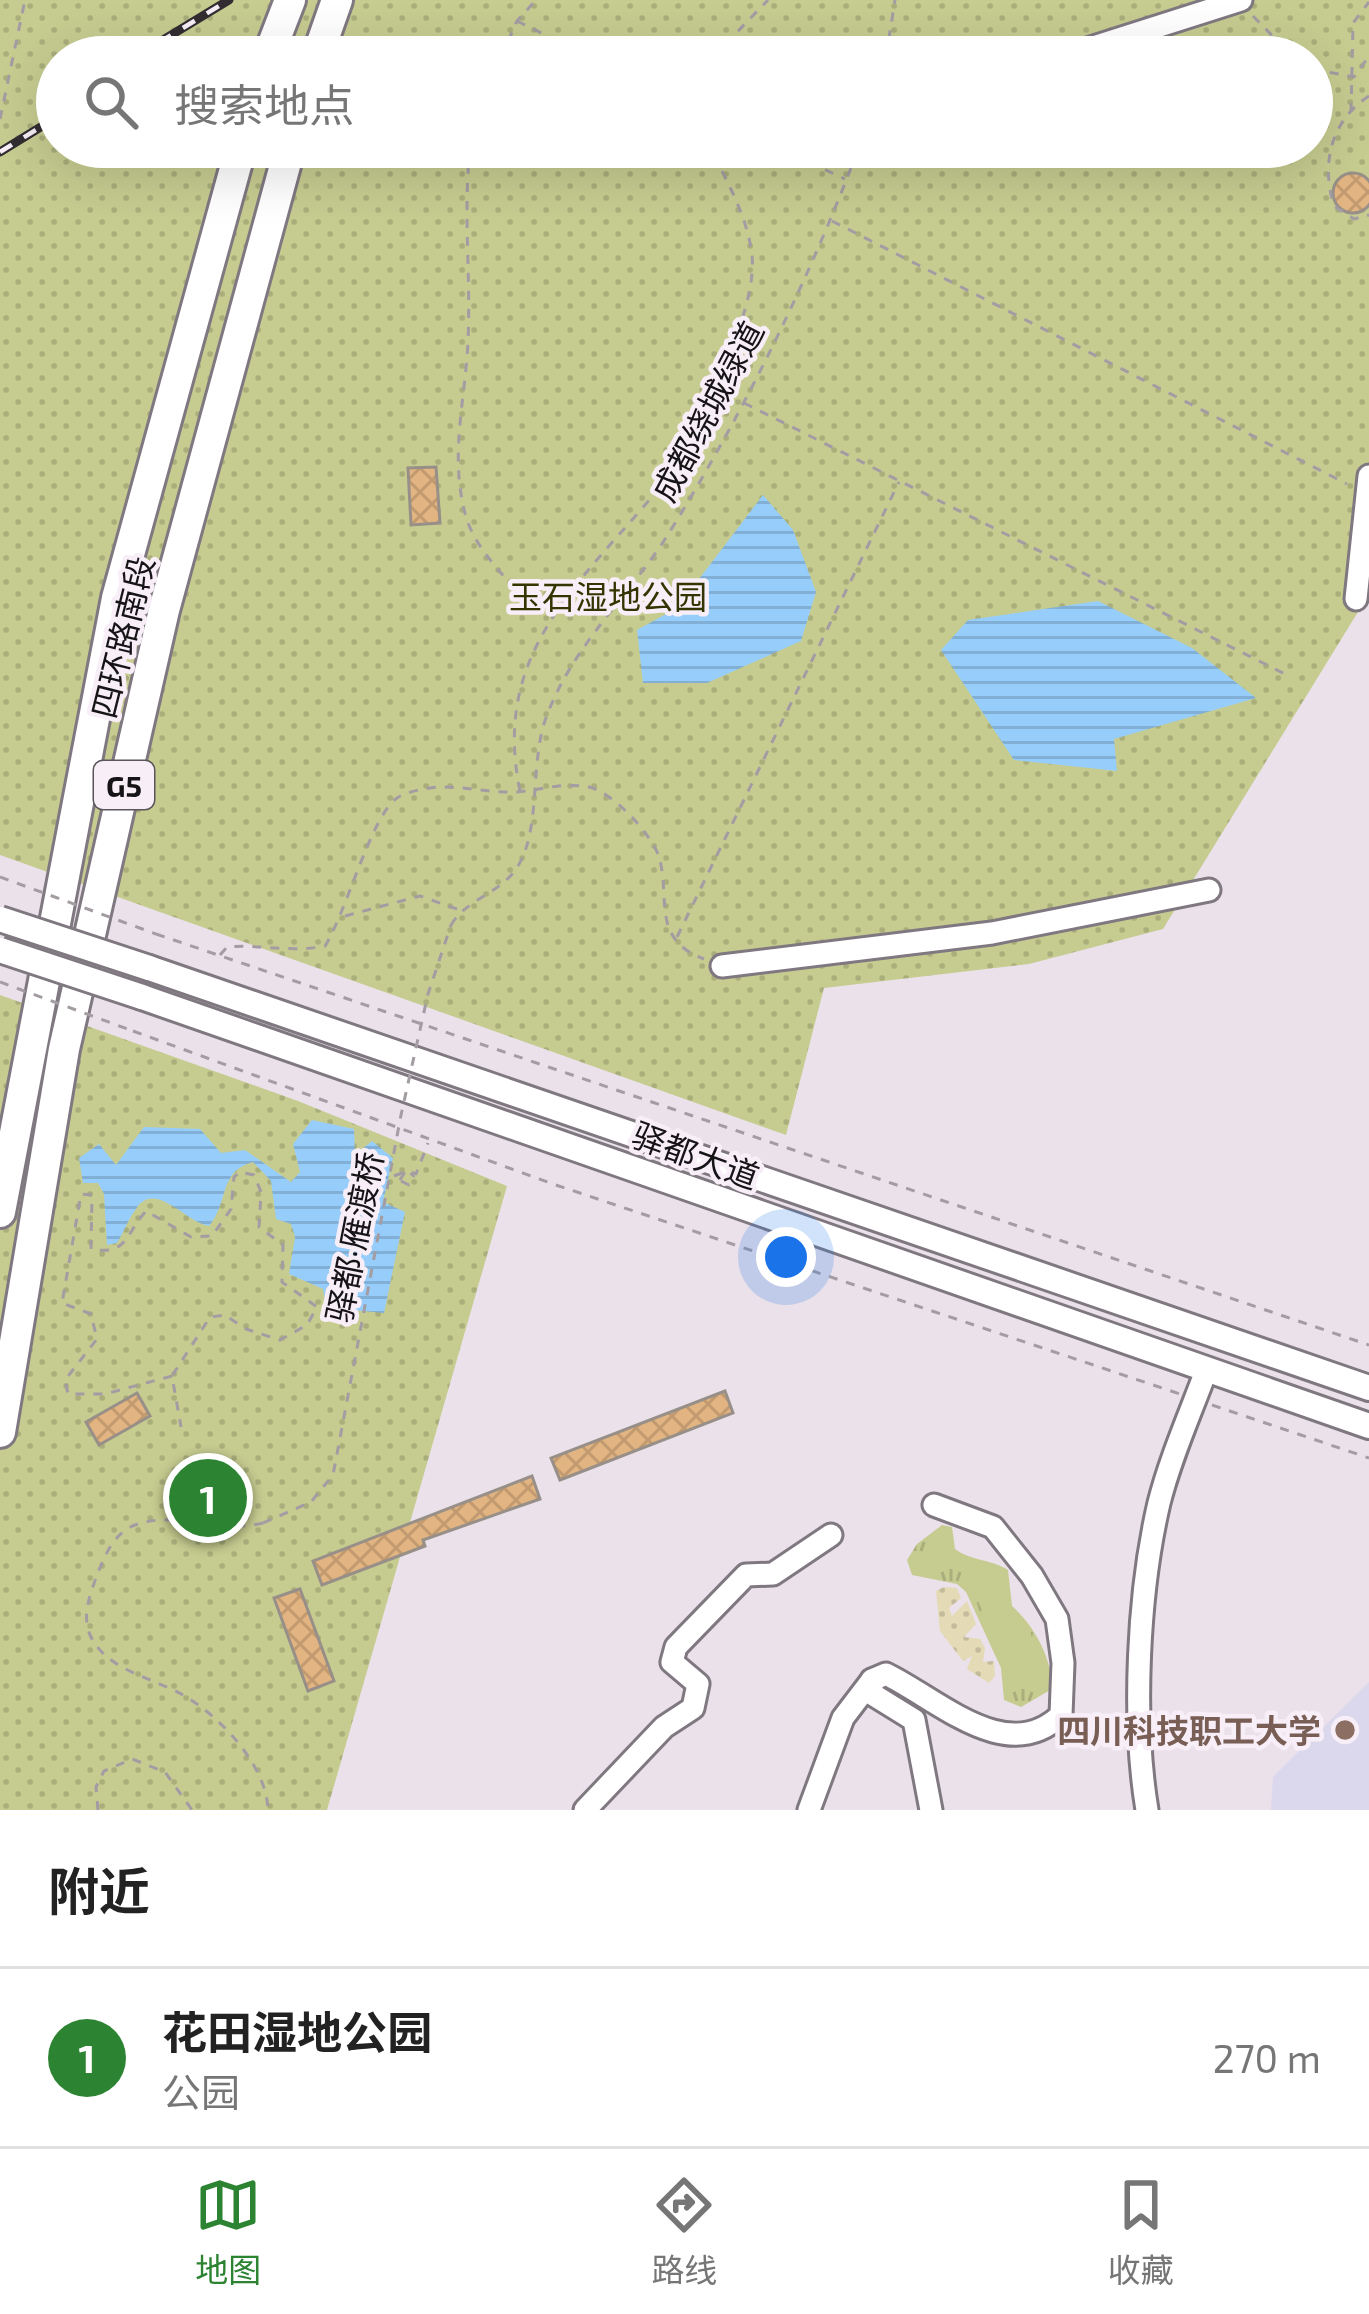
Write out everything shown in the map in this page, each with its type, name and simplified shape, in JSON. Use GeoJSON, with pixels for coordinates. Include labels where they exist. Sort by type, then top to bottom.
{"type":"FeatureCollection","features":[{"type":"Feature","properties":{"kind":"highway"},"geometry":{"type":"LineString","coordinates":[[276,36],[290,0]]}},
{"type":"Feature","properties":{"kind":"highway"},"geometry":{"type":"LineString","coordinates":[[324,36],[338,0]]}},
{"type":"Feature","properties":{"kind":"highway","name":"四环路南段"},"geometry":{"type":"LineString","coordinates":[[0,1212],[117,598],[235,168]]}},
{"type":"Feature","properties":{"kind":"highway","name":"四环路南段"},"geometry":{"type":"LineString","coordinates":[[0,1432],[64,1049],[164,610],[284,168]]}},
{"type":"Feature","properties":{"kind":"main road","name":"驿都大道"},"geometry":{"type":"LineString","coordinates":[[0,919],[1369,1388]]}},
{"type":"Feature","properties":{"kind":"main road","name":"驿都大道"},"geometry":{"type":"LineString","coordinates":[[0,950],[1369,1426]]}},
{"type":"Feature","properties":{"kind":"street"},"geometry":{"type":"LineString","coordinates":[[1128,36],[1241,0]]}},
{"type":"Feature","properties":{"kind":"street"},"geometry":{"type":"LineString","coordinates":[[1356,599],[1367,485]]}},
{"type":"Feature","properties":{"kind":"street"},"geometry":{"type":"LineString","coordinates":[[722,966],[992,933],[1209,890]]}},
{"type":"Feature","properties":{"kind":"street"},"geometry":{"type":"LineString","coordinates":[[1147,1810],[1140,1764],[1140,1662],[1159,1504],[1206,1371]]}},
{"type":"Feature","properties":{"kind":"street"},"geometry":{"type":"LineString","coordinates":[[809,1810],[843,1718],[872,1680],[886,1674],[977,1726],[1023,1738],[1045,1730],[1061,1715],[1063,1663],[1057,1619],[1049,1605],[993,1527],[934,1505]]}},
{"type":"Feature","properties":{"kind":"street"},"geometry":{"type":"LineString","coordinates":[[585,1810],[664,1727],[693,1708],[698,1684],[671,1662],[676,1647],[746,1574],[773,1574],[831,1535]]}},
{"type":"Feature","properties":{"kind":"street"},"geometry":{"type":"LineString","coordinates":[[872,1680],[872,1694],[914,1720],[932,1810]]}},
{"type":"Feature","properties":{"kind":"path"},"geometry":{"type":"LineString","coordinates":[[0,119],[25,0]]}},
{"type":"Feature","properties":{"kind":"path"},"geometry":{"type":"LineString","coordinates":[[510,36],[536,0]]}},
{"type":"Feature","properties":{"kind":"path"},"geometry":{"type":"LineString","coordinates":[[734,36],[769,0]]}},
{"type":"Feature","properties":{"kind":"path"},"geometry":{"type":"LineString","coordinates":[[889,36],[895,0]]}},
{"type":"Feature","properties":{"kind":"path"},"geometry":{"type":"LineString","coordinates":[[1241,0],[1269,36]]}},
{"type":"Feature","properties":{"kind":"path"},"geometry":{"type":"LineString","coordinates":[[1351,114],[1353,23],[1369,2]]}},
{"type":"Feature","properties":{"kind":"path"},"geometry":{"type":"LineString","coordinates":[[517,21],[547,36]]}},
{"type":"Feature","properties":{"kind":"path"},"geometry":{"type":"LineString","coordinates":[[1354,77],[1369,56]]}},
{"type":"Feature","properties":{"kind":"path"},"geometry":{"type":"LineString","coordinates":[[1333,73],[1354,77]]}},
{"type":"Feature","properties":{"kind":"path"},"geometry":{"type":"LineString","coordinates":[[1333,142],[1369,96]]}},
{"type":"Feature","properties":{"kind":"path"},"geometry":{"type":"LineString","coordinates":[[468,168],[464,202],[468,343],[454,438],[467,520],[513,586],[546,621]]}},
{"type":"Feature","properties":{"kind":"path"},"geometry":{"type":"LineString","coordinates":[[520,791],[514,761],[517,704],[546,621],[675,465],[713,398],[735,340],[748,297],[752,250],[718,168]]}},
{"type":"Feature","properties":{"kind":"path"},"geometry":{"type":"LineString","coordinates":[[821,168],[847,180]]}},
{"type":"Feature","properties":{"kind":"path","name":"成都绕城绿道"},"geometry":{"type":"LineString","coordinates":[[451,925],[460,910],[516,870],[530,842],[531,790],[546,716],[590,634],[660,547],[721,449],[851,168]]}},
{"type":"Feature","properties":{"kind":"path"},"geometry":{"type":"LineString","coordinates":[[1329,168],[1327,183],[1334,206],[1354,219],[1369,215]]}},
{"type":"Feature","properties":{"kind":"path"},"geometry":{"type":"LineString","coordinates":[[830,220],[1367,485]]}},
{"type":"Feature","properties":{"kind":"path"},"geometry":{"type":"LineString","coordinates":[[743,402],[1287,675]]}},
{"type":"Feature","properties":{"kind":"path"},"geometry":{"type":"LineString","coordinates":[[676,938],[900,480]]}},
{"type":"Feature","properties":{"kind":"path"},"geometry":{"type":"LineString","coordinates":[[220,955],[226,947],[301,951],[325,946],[344,916],[378,819],[397,797],[439,787],[520,791],[558,785],[595,788],[635,822],[659,857],[660,898],[676,938],[688,953],[722,966]]}},
{"type":"Feature","properties":{"kind":"path"},"geometry":{"type":"LineString","coordinates":[[0,878],[1369,1345]]}},
{"type":"Feature","properties":{"kind":"path"},"geometry":{"type":"LineString","coordinates":[[344,916],[420,896],[460,910]]}},
{"type":"Feature","properties":{"kind":"path","name":"驿都·雁渡桥"},"geometry":{"type":"LineString","coordinates":[[268,1810],[258,1776],[233,1738],[186,1696],[103,1653],[90,1635],[86,1613],[110,1546],[130,1526],[151,1521],[230,1529],[262,1523],[311,1502],[333,1474],[428,994],[451,925]]}},
{"type":"Feature","properties":{"kind":"path"},"geometry":{"type":"LineString","coordinates":[[0,982],[428,1141],[1369,1458]]}},
{"type":"Feature","properties":{"kind":"path"},"geometry":{"type":"LineString","coordinates":[[393,1176],[400,1178],[406,1170],[416,1174],[428,1141]]}},
{"type":"Feature","properties":{"kind":"path"},"geometry":{"type":"LineString","coordinates":[[172,1376],[105,1394],[68,1394],[65,1380],[97,1339],[91,1314],[62,1303],[81,1194],[92,1195],[92,1249],[111,1253],[125,1247],[146,1210],[191,1237],[212,1236],[231,1209],[234,1177],[240,1172],[254,1174],[262,1192],[259,1227],[283,1245],[282,1282],[317,1307],[314,1318],[295,1336],[280,1340],[246,1330],[225,1315],[210,1318],[172,1376],[181,1427]]}},
{"type":"Feature","properties":{"kind":"path"},"geometry":{"type":"LineString","coordinates":[[98,1810],[96,1787],[104,1771],[132,1759],[165,1772],[192,1810]]}},
{"type":"Feature","properties":{"kind":"shaded area","name":"四川科技职工大学"},"geometry":{"type":"Polygon","coordinates":[[[1369,1682],[1369,1810],[1271,1810],[1273,1777],[1369,1682]]]}},
{"type":"Feature","properties":{"kind":"green space","name":"玉石湿地公园"},"geometry":{"type":"Polygon","coordinates":[[[0,0],[1369,0],[1369,594],[1163,929],[1029,964],[824,988],[786,1135],[0,855],[0,0]]]}},
{"type":"Feature","properties":{"kind":"green space"},"geometry":{"type":"Polygon","coordinates":[[[0,995],[298,1101],[507,1186],[327,1810],[0,1810],[0,995]]]}},
{"type":"Feature","properties":{"kind":"green space"},"geometry":{"type":"Polygon","coordinates":[[[942,1525],[952,1527],[955,1549],[1008,1570],[1012,1606],[1035,1633],[1045,1655],[1052,1689],[1021,1707],[1004,1700],[1001,1668],[966,1592],[957,1584],[912,1575],[907,1560],[917,1544],[942,1525]]]}},
{"type":"Feature","properties":{"kind":"green space"},"geometry":{"type":"Polygon","coordinates":[[[992,1589],[1006,1601],[1008,1616],[1029,1626],[1035,1650],[1018,1664],[1003,1662],[978,1601],[992,1589]]]}},
{"type":"Feature","properties":{"kind":"sand"},"geometry":{"type":"Polygon","coordinates":[[[957,1588],[961,1598],[949,1608],[952,1616],[967,1601],[976,1624],[964,1637],[980,1639],[985,1648],[983,1662],[994,1661],[995,1676],[989,1683],[967,1669],[972,1656],[963,1661],[940,1631],[936,1591],[957,1588]]]}},
{"type":"Feature","properties":{"kind":"water"},"geometry":{"type":"Polygon","coordinates":[[[763,495],[793,530],[816,592],[801,641],[707,683],[643,683],[637,630],[677,608],[763,495]]]}},
{"type":"Feature","properties":{"kind":"water"},"geometry":{"type":"Polygon","coordinates":[[[1098,601],[1192,648],[1256,698],[1114,739],[1117,771],[1014,760],[941,650],[968,620],[1098,601]]]}},
{"type":"Feature","properties":{"kind":"water"},"geometry":{"type":"Polygon","coordinates":[[[312,1120],[354,1129],[355,1155],[372,1141],[393,1158],[383,1202],[405,1212],[384,1313],[342,1309],[328,1316],[323,1289],[289,1274],[295,1237],[291,1224],[276,1219],[271,1181],[253,1162],[229,1180],[209,1226],[152,1199],[136,1209],[117,1243],[107,1245],[104,1194],[98,1183],[83,1183],[79,1158],[99,1144],[116,1165],[144,1127],[200,1129],[221,1153],[245,1150],[291,1182],[300,1172],[293,1144],[312,1120]]]}},
{"type":"Feature","properties":{"kind":"building"},"geometry":{"type":"Polygon","coordinates":[[[1353,173],[1367,179],[1367,207],[1353,213],[1339,207],[1333,193],[1339,179],[1353,173]]]}},
{"type":"Feature","properties":{"kind":"building"},"geometry":{"type":"Polygon","coordinates":[[[436,467],[440,523],[411,525],[408,468],[436,467]]]}},
{"type":"Feature","properties":{"kind":"building"},"geometry":{"type":"Polygon","coordinates":[[[725,1391],[733,1413],[560,1480],[551,1458],[725,1391]]]}},
{"type":"Feature","properties":{"kind":"building"},"geometry":{"type":"Polygon","coordinates":[[[137,1393],[150,1416],[99,1445],[86,1422],[137,1393]]]}},
{"type":"Feature","properties":{"kind":"building"},"geometry":{"type":"Polygon","coordinates":[[[532,1476],[540,1499],[423,1540],[425,1546],[322,1585],[313,1561],[532,1476]]]}},
{"type":"Feature","properties":{"kind":"building"},"geometry":{"type":"Polygon","coordinates":[[[300,1589],[334,1681],[308,1691],[274,1598],[300,1589]]]}},
{"type":"Feature","properties":{"kind":"railway"},"geometry":{"type":"LineString","coordinates":[[170,36],[229,0]]}},
{"type":"Feature","properties":{"kind":"railway"},"geometry":{"type":"LineString","coordinates":[[0,152],[36,130]]}},
{"type":"Feature","properties":{"kind":"place","name":"花田湿地公园"},"geometry":{"type":"Point","coordinates":[208,1498]}},
{"type":"Feature","properties":{"kind":"place","name":"四川科技职工大学"},"geometry":{"type":"Point","coordinates":[1345,1730]}}]}
